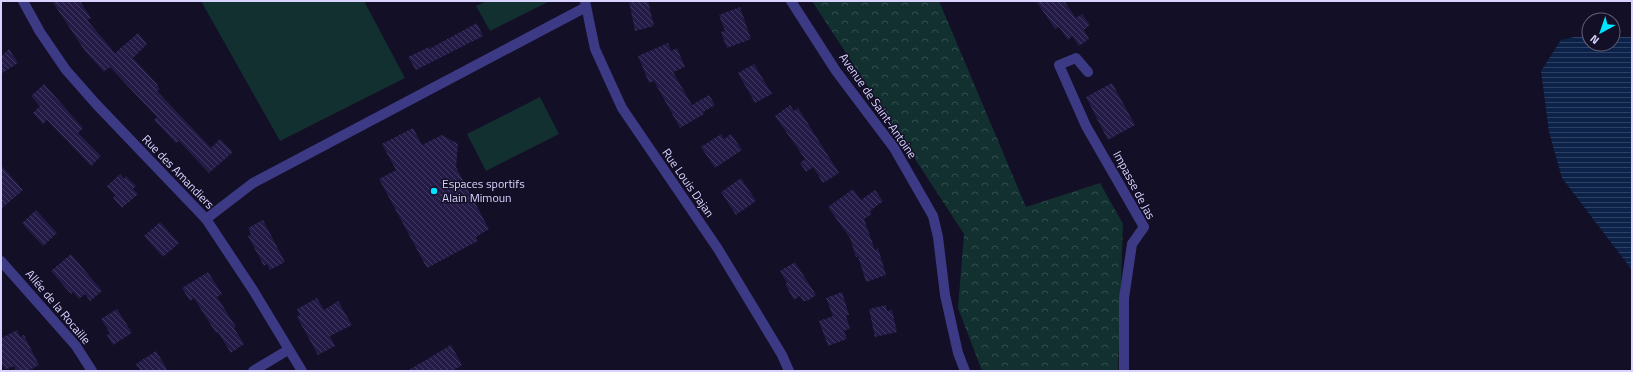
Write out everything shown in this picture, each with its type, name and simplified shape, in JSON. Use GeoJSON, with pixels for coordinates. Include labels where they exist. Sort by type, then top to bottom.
{"type":"FeatureCollection","features":[{"type":"Feature","properties":{"kind":"street","name":"Rue des Amandiers"},"geometry":{"type":"LineString","coordinates":[[22,1],[40,32],[66,70],[111,120],[206,219],[253,290],[302,371]]}},
{"type":"Feature","properties":{"kind":"street","name":"Avenue de Saint-Antoine"},"geometry":{"type":"LineString","coordinates":[[791,1],[836,71],[894,148],[933,216],[938,237],[945,295],[958,353],[965,371]]}},
{"type":"Feature","properties":{"kind":"street"},"geometry":{"type":"LineString","coordinates":[[206,219],[253,183],[586,4]]}},
{"type":"Feature","properties":{"kind":"street","name":"Rue Louis Dajan"},"geometry":{"type":"LineString","coordinates":[[586,4],[595,49],[622,108],[718,249],[782,355],[789,371]]}},
{"type":"Feature","properties":{"kind":"street","name":"Impasse de Jas"},"geometry":{"type":"LineString","coordinates":[[1088,72],[1076,58],[1059,65],[1064,80],[1086,126],[1144,227],[1132,244],[1124,298],[1124,371]]}},
{"type":"Feature","properties":{"kind":"street","name":"Allée de la Rocaille"},"geometry":{"type":"LineString","coordinates":[[1,262],[76,346],[92,371]]}},
{"type":"Feature","properties":{"kind":"street"},"geometry":{"type":"LineString","coordinates":[[253,371],[288,350]]}},
{"type":"Feature","properties":{"kind":"green space"},"geometry":{"type":"Polygon","coordinates":[[[201,1],[364,1],[405,78],[280,141],[201,1]]]}},
{"type":"Feature","properties":{"kind":"green space"},"geometry":{"type":"Polygon","coordinates":[[[487,1],[550,1],[490,31],[476,6],[487,1]]]}},
{"type":"Feature","properties":{"kind":"green space"},"geometry":{"type":"Polygon","coordinates":[[[812,1],[939,1],[1026,207],[1100,183],[1123,224],[1118,371],[982,371],[958,308],[964,234],[812,1]]]}},
{"type":"Feature","properties":{"kind":"green space"},"geometry":{"type":"Polygon","coordinates":[[[540,97],[559,134],[486,171],[467,134],[540,97]]]}},
{"type":"Feature","properties":{"kind":"water"},"geometry":{"type":"Polygon","coordinates":[[[1581,37],[1581,52],[1621,52],[1621,37],[1632,37],[1632,270],[1562,178],[1549,132],[1541,71],[1561,40],[1581,37]]]}},
{"type":"Feature","properties":{"kind":"building"},"geometry":{"type":"Polygon","coordinates":[[[52,1],[80,1],[91,18],[87,20],[115,53],[138,33],[147,44],[133,58],[158,85],[157,86],[160,89],[157,91],[211,148],[220,139],[233,152],[209,173],[179,141],[176,143],[154,120],[157,117],[110,67],[104,72],[85,51],[52,1]]]}},
{"type":"Feature","properties":{"kind":"building"},"geometry":{"type":"Polygon","coordinates":[[[629,1],[648,1],[654,26],[635,31],[629,1]]]}},
{"type":"Feature","properties":{"kind":"building"},"geometry":{"type":"Polygon","coordinates":[[[1036,1],[1064,1],[1076,18],[1082,14],[1090,25],[1084,30],[1089,39],[1079,46],[1072,36],[1068,40],[1059,27],[1055,29],[1036,1]]]}},
{"type":"Feature","properties":{"kind":"building"},"geometry":{"type":"Polygon","coordinates":[[[740,7],[751,39],[727,48],[721,32],[725,31],[719,15],[740,7]]]}},
{"type":"Feature","properties":{"kind":"building"},"geometry":{"type":"Polygon","coordinates":[[[477,23],[483,36],[416,70],[408,57],[429,47],[429,49],[477,23]]]}},
{"type":"Feature","properties":{"kind":"building"},"geometry":{"type":"Polygon","coordinates":[[[668,43],[671,51],[677,48],[685,67],[673,72],[692,105],[709,95],[715,105],[703,112],[704,114],[680,128],[654,81],[649,83],[638,56],[668,43]]]}},
{"type":"Feature","properties":{"kind":"building"},"geometry":{"type":"Polygon","coordinates":[[[9,49],[18,63],[1,74],[1,56],[9,49]]]}},
{"type":"Feature","properties":{"kind":"building"},"geometry":{"type":"Polygon","coordinates":[[[754,64],[772,94],[755,103],[738,73],[754,64]]]}},
{"type":"Feature","properties":{"kind":"building"},"geometry":{"type":"Polygon","coordinates":[[[1112,83],[1135,125],[1108,140],[1086,97],[1112,83]]]}},
{"type":"Feature","properties":{"kind":"building"},"geometry":{"type":"Polygon","coordinates":[[[44,84],[83,128],[78,133],[101,156],[91,166],[47,120],[43,124],[33,113],[40,106],[31,96],[44,84]]]}},
{"type":"Feature","properties":{"kind":"building"},"geometry":{"type":"Polygon","coordinates":[[[790,105],[794,111],[798,108],[839,173],[823,183],[813,167],[806,172],[800,163],[805,159],[775,116],[790,105]]]}},
{"type":"Feature","properties":{"kind":"building"},"geometry":{"type":"Polygon","coordinates":[[[413,128],[422,145],[442,135],[458,144],[456,167],[489,229],[476,237],[478,241],[427,268],[379,179],[396,170],[382,144],[413,128]]]}},
{"type":"Feature","properties":{"kind":"building"},"geometry":{"type":"Polygon","coordinates":[[[721,134],[724,139],[731,134],[742,150],[715,168],[701,147],[721,134]]]}},
{"type":"Feature","properties":{"kind":"building"},"geometry":{"type":"Polygon","coordinates":[[[1,165],[23,190],[1,209],[1,165]]]}},
{"type":"Feature","properties":{"kind":"building"},"geometry":{"type":"Polygon","coordinates":[[[120,174],[124,179],[126,176],[136,186],[133,189],[138,194],[122,208],[113,198],[115,195],[107,186],[120,174]]]}},
{"type":"Feature","properties":{"kind":"building"},"geometry":{"type":"Polygon","coordinates":[[[741,178],[756,201],[736,215],[721,192],[741,178]]]}},
{"type":"Feature","properties":{"kind":"building"},"geometry":{"type":"Polygon","coordinates":[[[853,189],[861,200],[875,190],[883,201],[870,211],[872,214],[864,219],[875,250],[878,248],[886,275],[866,282],[858,256],[856,257],[850,238],[828,207],[853,189]]]}},
{"type":"Feature","properties":{"kind":"building"},"geometry":{"type":"Polygon","coordinates":[[[36,210],[57,233],[43,246],[22,223],[36,210]]]}},
{"type":"Feature","properties":{"kind":"building"},"geometry":{"type":"Polygon","coordinates":[[[263,220],[285,262],[270,270],[267,264],[264,266],[248,236],[251,234],[248,228],[263,220]]]}},
{"type":"Feature","properties":{"kind":"building"},"geometry":{"type":"Polygon","coordinates":[[[160,222],[179,243],[163,257],[144,236],[160,222]]]}},
{"type":"Feature","properties":{"kind":"building"},"geometry":{"type":"Polygon","coordinates":[[[71,254],[102,291],[90,301],[85,294],[79,299],[73,292],[71,294],[51,271],[71,254]]]}},
{"type":"Feature","properties":{"kind":"building"},"geometry":{"type":"Polygon","coordinates":[[[795,262],[816,295],[807,301],[803,301],[800,296],[794,300],[780,271],[795,262]]]}},
{"type":"Feature","properties":{"kind":"building"},"geometry":{"type":"Polygon","coordinates":[[[208,272],[222,294],[217,297],[236,327],[234,328],[244,344],[231,353],[218,332],[216,333],[194,298],[190,301],[182,288],[208,272]]]}},
{"type":"Feature","properties":{"kind":"building"},"geometry":{"type":"Polygon","coordinates":[[[842,292],[849,315],[846,316],[850,329],[844,331],[847,339],[828,346],[819,321],[833,316],[826,298],[842,292]]]}},
{"type":"Feature","properties":{"kind":"building"},"geometry":{"type":"Polygon","coordinates":[[[317,298],[324,310],[338,301],[352,325],[330,336],[335,346],[318,355],[297,317],[300,315],[297,309],[317,298]]]}},
{"type":"Feature","properties":{"kind":"building"},"geometry":{"type":"Polygon","coordinates":[[[886,305],[887,311],[892,310],[897,332],[875,337],[869,309],[886,305]]]}},
{"type":"Feature","properties":{"kind":"building"},"geometry":{"type":"Polygon","coordinates":[[[117,309],[132,333],[113,345],[107,335],[110,333],[101,319],[117,309]]]}},
{"type":"Feature","properties":{"kind":"building"},"geometry":{"type":"Polygon","coordinates":[[[17,330],[20,337],[24,335],[39,365],[28,371],[16,371],[14,366],[5,370],[1,362],[1,338],[17,330]]]}},
{"type":"Feature","properties":{"kind":"building"},"geometry":{"type":"Polygon","coordinates":[[[451,345],[462,365],[452,371],[407,371],[451,345]]]}},
{"type":"Feature","properties":{"kind":"building"},"geometry":{"type":"Polygon","coordinates":[[[156,351],[168,371],[141,371],[136,364],[156,351]]]}},
{"type":"Feature","properties":{"kind":"place","name":"Espaces sportifs Alain Mimoun"},"geometry":{"type":"Point","coordinates":[434,191]}}]}
